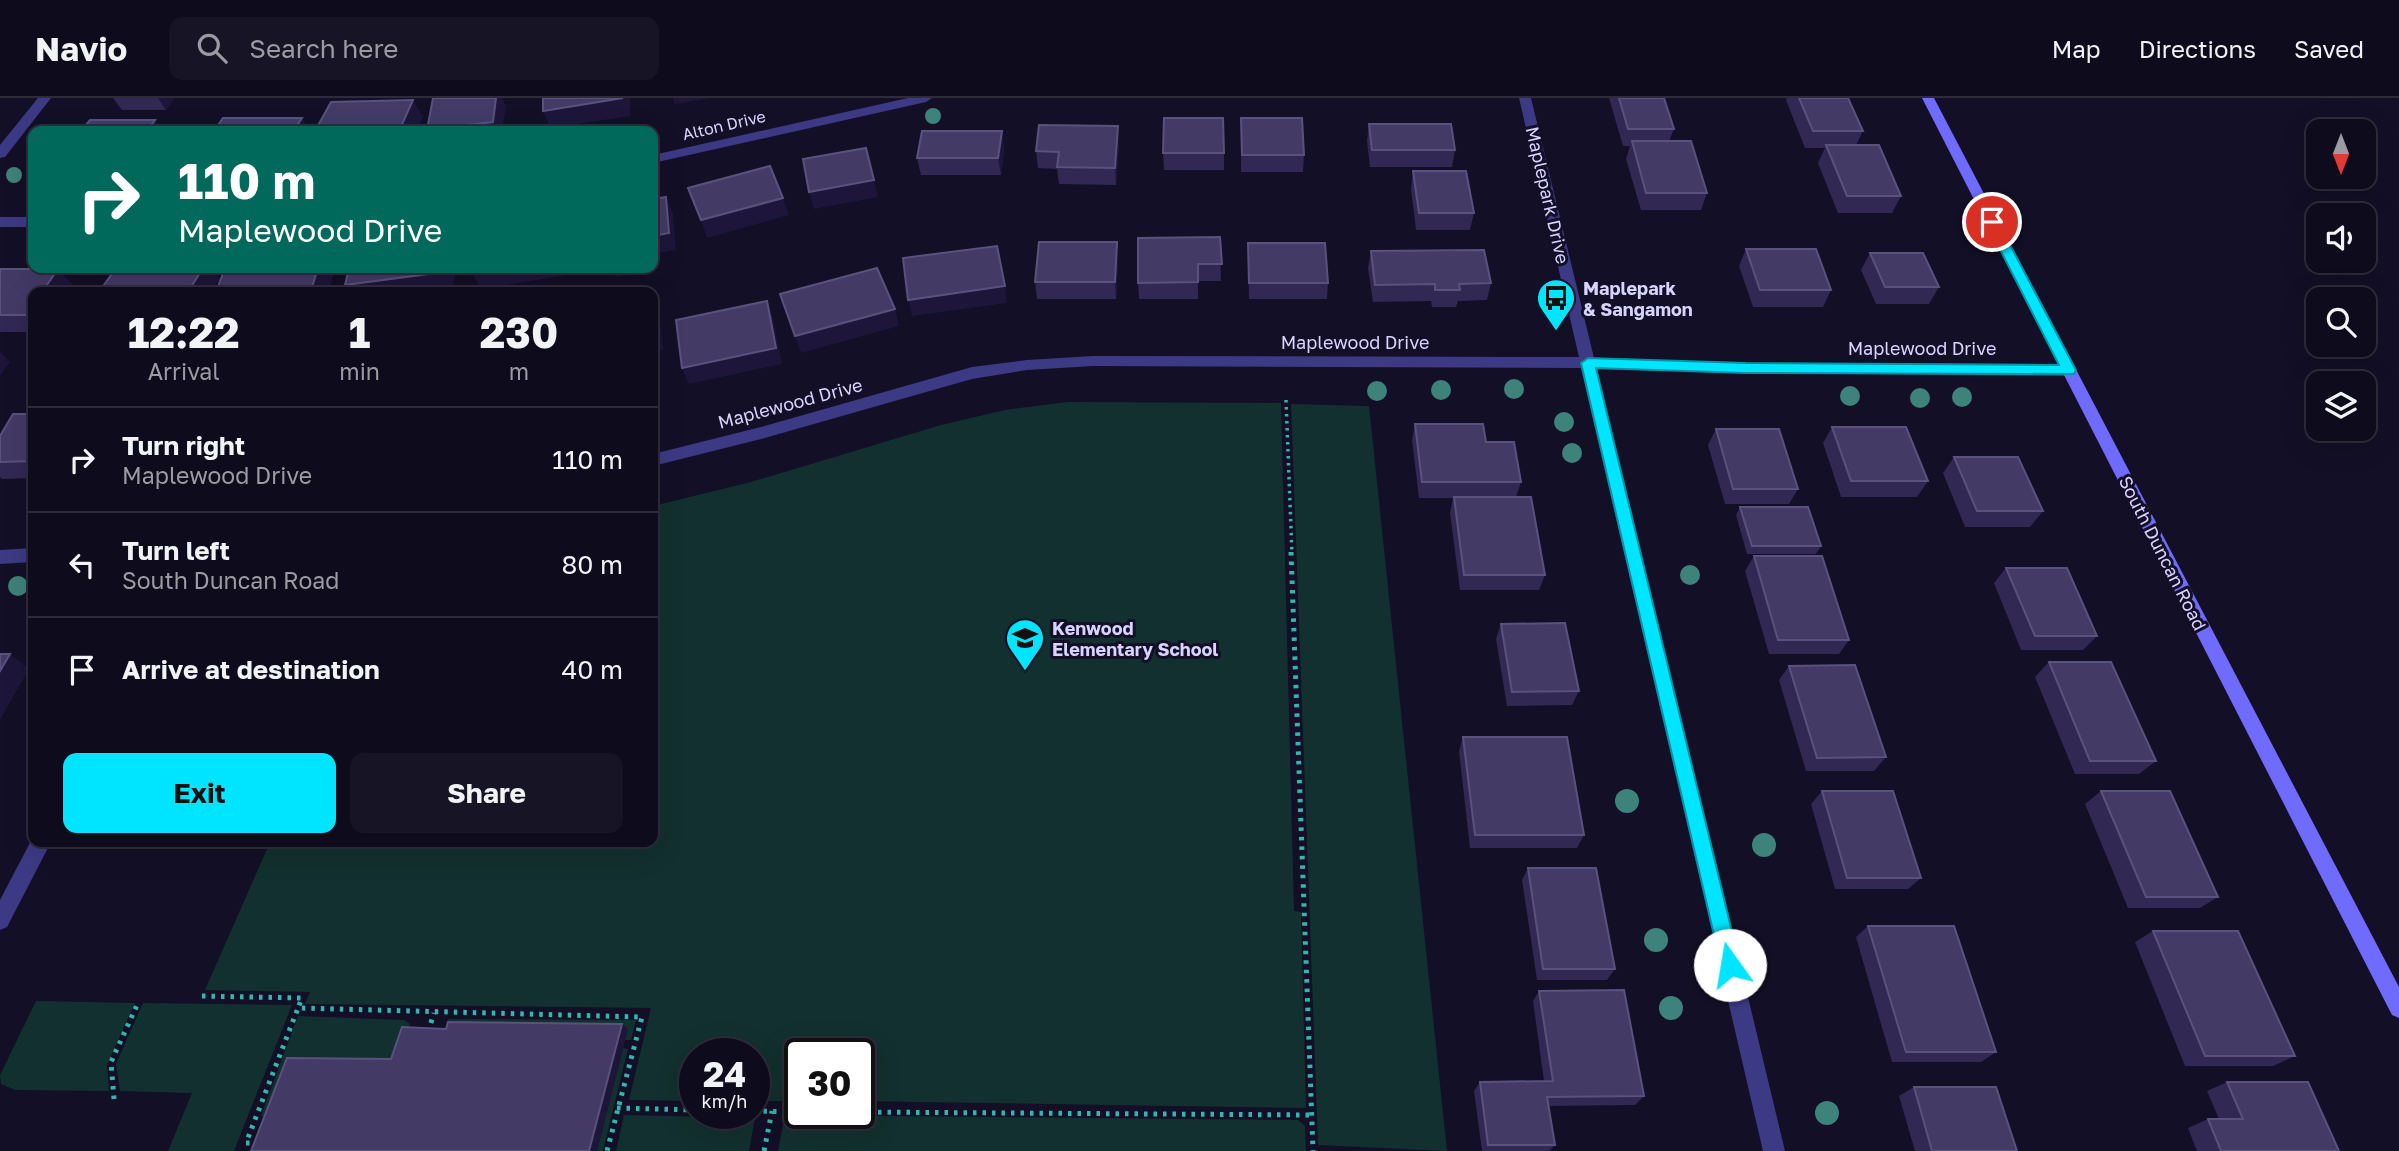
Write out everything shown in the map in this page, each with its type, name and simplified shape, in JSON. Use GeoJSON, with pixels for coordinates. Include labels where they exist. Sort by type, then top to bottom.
{"type":"FeatureCollection","features":[{"type":"Feature","properties":{"kind":"main road","name":"South Duncan Road"},"geometry":{"type":"LineString","coordinates":[[1928,98],[2399,1008]]}},
{"type":"Feature","properties":{"kind":"street"},"geometry":{"type":"LineString","coordinates":[[0,154],[45,98]]}},
{"type":"Feature","properties":{"kind":"street","name":"Alton Drive"},"geometry":{"type":"LineString","coordinates":[[658,158],[926,98]]}},
{"type":"Feature","properties":{"kind":"street","name":"Maplepark Drive"},"geometry":{"type":"LineString","coordinates":[[1525,98],[1774,1151]]}},
{"type":"Feature","properties":{"kind":"street"},"geometry":{"type":"LineString","coordinates":[[0,222],[28,222]]}},
{"type":"Feature","properties":{"kind":"street","name":"Maplewood Drive"},"geometry":{"type":"LineString","coordinates":[[658,459],[761,433],[972,373],[1027,365],[1093,361],[1588,363],[1746,368],[2069,370]]}},
{"type":"Feature","properties":{"kind":"street"},"geometry":{"type":"LineString","coordinates":[[0,557],[28,555]]}},
{"type":"Feature","properties":{"kind":"street"},"geometry":{"type":"LineString","coordinates":[[0,920],[38,847]]}},
{"type":"Feature","properties":{"kind":"path"},"geometry":{"type":"LineString","coordinates":[[1286,400],[1313,1151]]}},
{"type":"Feature","properties":{"kind":"path"},"geometry":{"type":"LineString","coordinates":[[202,996],[302,998],[246,1143],[265,1143]]}},
{"type":"Feature","properties":{"kind":"path"},"geometry":{"type":"LineString","coordinates":[[114,1099],[111,1062],[138,1003]]}},
{"type":"Feature","properties":{"kind":"path"},"geometry":{"type":"LineString","coordinates":[[298,1008],[642,1017],[630,1049],[607,1151]]}},
{"type":"Feature","properties":{"kind":"path"},"geometry":{"type":"LineString","coordinates":[[427,1033],[434,1013]]}},
{"type":"Feature","properties":{"kind":"path"},"geometry":{"type":"LineString","coordinates":[[617,1108],[679,1110]]}},
{"type":"Feature","properties":{"kind":"path"},"geometry":{"type":"LineString","coordinates":[[764,1151],[772,1111],[784,1111]]}},
{"type":"Feature","properties":{"kind":"path"},"geometry":{"type":"LineString","coordinates":[[875,1112],[1311,1115]]}},
{"type":"Feature","properties":{"kind":"green space","name":"Kenwood Elementary School"},"geometry":{"type":"Polygon","coordinates":[[[1068,402],[1281,403],[1294,911],[1301,912],[1306,1108],[875,1101],[875,1038],[784,1038],[784,1101],[770,1101],[770,1038],[679,1038],[679,1101],[629,1100],[651,1008],[305,1004],[310,992],[205,990],[268,847],[658,847],[658,505],[751,482],[941,425],[1005,410],[1068,402]]]}},
{"type":"Feature","properties":{"kind":"green space"},"geometry":{"type":"Polygon","coordinates":[[[1291,404],[1369,406],[1447,1151],[1318,1145],[1291,404]]]}},
{"type":"Feature","properties":{"kind":"green space"},"geometry":{"type":"Polygon","coordinates":[[[36,1001],[135,1003],[107,1065],[109,1091],[15,1090],[1,1084],[0,1075],[36,1001]]]}},
{"type":"Feature","properties":{"kind":"green space"},"geometry":{"type":"Polygon","coordinates":[[[143,1003],[292,1005],[234,1151],[168,1151],[192,1093],[120,1091],[116,1064],[143,1003]]]}},
{"type":"Feature","properties":{"kind":"green space"},"geometry":{"type":"Polygon","coordinates":[[[298,1016],[404,1020],[410,1024],[399,1064],[276,1116],[261,1116],[298,1016]]]}},
{"type":"Feature","properties":{"kind":"green space"},"geometry":{"type":"Polygon","coordinates":[[[448,1019],[636,1020],[631,1040],[625,1040],[627,1029],[446,1028],[448,1019]]]}},
{"type":"Feature","properties":{"kind":"green space"},"geometry":{"type":"Polygon","coordinates":[[[623,1048],[628,1049],[603,1151],[597,1151],[623,1048]]]}},
{"type":"Feature","properties":{"kind":"green space"},"geometry":{"type":"Polygon","coordinates":[[[624,1115],[679,1116],[679,1129],[753,1129],[749,1151],[616,1151],[624,1115]]]}},
{"type":"Feature","properties":{"kind":"green space"},"geometry":{"type":"Polygon","coordinates":[[[875,1116],[1298,1120],[1305,1126],[1306,1151],[778,1151],[784,1120],[784,1129],[875,1129],[875,1116]]]}},
{"type":"Feature","properties":{"kind":"building"},"geometry":{"type":"Polygon","coordinates":[[[433,98],[496,98],[493,122],[428,126],[433,98]]]}},
{"type":"Feature","properties":{"kind":"building"},"geometry":{"type":"Polygon","coordinates":[[[543,98],[623,98],[543,111],[543,98]]]}},
{"type":"Feature","properties":{"kind":"building"},"geometry":{"type":"Polygon","coordinates":[[[1619,98],[1664,98],[1674,129],[1628,129],[1619,98]]]}},
{"type":"Feature","properties":{"kind":"building"},"geometry":{"type":"Polygon","coordinates":[[[1799,98],[1848,98],[1863,131],[1813,131],[1799,98]]]}},
{"type":"Feature","properties":{"kind":"building"},"geometry":{"type":"Polygon","coordinates":[[[413,100],[401,126],[318,126],[331,102],[413,100]]]}},
{"type":"Feature","properties":{"kind":"building"},"geometry":{"type":"Polygon","coordinates":[[[223,118],[302,118],[296,126],[217,126],[223,118]]]}},
{"type":"Feature","properties":{"kind":"building"},"geometry":{"type":"Polygon","coordinates":[[[1164,118],[1223,118],[1224,153],[1163,153],[1164,118]]]}},
{"type":"Feature","properties":{"kind":"building"},"geometry":{"type":"Polygon","coordinates":[[[1241,118],[1302,118],[1304,155],[1242,155],[1241,118]]]}},
{"type":"Feature","properties":{"kind":"building"},"geometry":{"type":"Polygon","coordinates":[[[90,120],[155,120],[151,126],[85,126],[90,120]]]}},
{"type":"Feature","properties":{"kind":"building"},"geometry":{"type":"Polygon","coordinates":[[[1369,124],[1451,124],[1455,150],[1372,150],[1369,124]]]}},
{"type":"Feature","properties":{"kind":"building"},"geometry":{"type":"Polygon","coordinates":[[[1039,125],[1118,126],[1115,168],[1057,167],[1059,152],[1036,151],[1039,125]]]}},
{"type":"Feature","properties":{"kind":"building"},"geometry":{"type":"Polygon","coordinates":[[[922,131],[1002,131],[998,158],[917,158],[922,131]]]}},
{"type":"Feature","properties":{"kind":"building"},"geometry":{"type":"Polygon","coordinates":[[[1632,141],[1691,141],[1707,193],[1646,193],[1632,141]]]}},
{"type":"Feature","properties":{"kind":"building"},"geometry":{"type":"Polygon","coordinates":[[[1826,145],[1879,145],[1901,196],[1847,196],[1826,145]]]}},
{"type":"Feature","properties":{"kind":"building"},"geometry":{"type":"Polygon","coordinates":[[[866,148],[874,180],[809,192],[803,159],[866,148]]]}},
{"type":"Feature","properties":{"kind":"building"},"geometry":{"type":"Polygon","coordinates":[[[770,166],[783,198],[701,220],[688,188],[770,166]]]}},
{"type":"Feature","properties":{"kind":"building"},"geometry":{"type":"Polygon","coordinates":[[[1413,171],[1466,171],[1474,213],[1419,213],[1413,171]]]}},
{"type":"Feature","properties":{"kind":"building"},"geometry":{"type":"Polygon","coordinates":[[[666,197],[669,233],[658,235],[658,198],[666,197]]]}},
{"type":"Feature","properties":{"kind":"building"},"geometry":{"type":"Polygon","coordinates":[[[1220,237],[1222,264],[1198,264],[1198,282],[1138,283],[1138,238],[1220,237]]]}},
{"type":"Feature","properties":{"kind":"building"},"geometry":{"type":"Polygon","coordinates":[[[1039,242],[1117,242],[1115,282],[1035,282],[1039,242]]]}},
{"type":"Feature","properties":{"kind":"building"},"geometry":{"type":"Polygon","coordinates":[[[1248,243],[1325,243],[1328,283],[1249,283],[1248,243]]]}},
{"type":"Feature","properties":{"kind":"building"},"geometry":{"type":"Polygon","coordinates":[[[997,246],[1005,286],[908,300],[903,258],[997,246]]]}},
{"type":"Feature","properties":{"kind":"building"},"geometry":{"type":"Polygon","coordinates":[[[1746,249],[1816,249],[1831,290],[1760,290],[1746,249]]]}},
{"type":"Feature","properties":{"kind":"building"},"geometry":{"type":"Polygon","coordinates":[[[1484,250],[1491,283],[1459,284],[1460,290],[1435,290],[1435,284],[1375,285],[1371,251],[1484,250]]]}},
{"type":"Feature","properties":{"kind":"building"},"geometry":{"type":"Polygon","coordinates":[[[1870,253],[1923,253],[1939,287],[1885,287],[1870,253]]]}},
{"type":"Feature","properties":{"kind":"building"},"geometry":{"type":"Polygon","coordinates":[[[877,268],[895,309],[795,336],[780,294],[877,268]]]}},
{"type":"Feature","properties":{"kind":"building"},"geometry":{"type":"Polygon","coordinates":[[[0,269],[55,273],[45,287],[28,287],[26,315],[0,315],[0,269]]]}},
{"type":"Feature","properties":{"kind":"building"},"geometry":{"type":"Polygon","coordinates":[[[112,273],[200,273],[191,287],[103,287],[112,273]]]}},
{"type":"Feature","properties":{"kind":"building"},"geometry":{"type":"Polygon","coordinates":[[[223,273],[316,273],[312,287],[218,287],[223,273]]]}},
{"type":"Feature","properties":{"kind":"building"},"geometry":{"type":"Polygon","coordinates":[[[348,273],[435,273],[345,285],[348,273]]]}},
{"type":"Feature","properties":{"kind":"building"},"geometry":{"type":"Polygon","coordinates":[[[767,301],[776,348],[682,368],[676,320],[767,301]]]}},
{"type":"Feature","properties":{"kind":"building"},"geometry":{"type":"Polygon","coordinates":[[[13,414],[28,414],[28,461],[0,462],[0,436],[13,414]]]}},
{"type":"Feature","properties":{"kind":"building"},"geometry":{"type":"Polygon","coordinates":[[[1415,424],[1483,424],[1486,442],[1514,442],[1521,482],[1422,482],[1415,424]]]}},
{"type":"Feature","properties":{"kind":"building"},"geometry":{"type":"Polygon","coordinates":[[[1832,427],[1906,427],[1928,481],[1851,481],[1832,427]]]}},
{"type":"Feature","properties":{"kind":"building"},"geometry":{"type":"Polygon","coordinates":[[[1716,429],[1779,429],[1798,489],[1733,489],[1716,429]]]}},
{"type":"Feature","properties":{"kind":"building"},"geometry":{"type":"Polygon","coordinates":[[[1954,457],[2018,457],[2043,511],[1977,511],[1954,457]]]}},
{"type":"Feature","properties":{"kind":"building"},"geometry":{"type":"Polygon","coordinates":[[[1454,497],[1531,497],[1545,575],[1464,575],[1454,497]]]}},
{"type":"Feature","properties":{"kind":"building"},"geometry":{"type":"Polygon","coordinates":[[[1740,507],[1808,507],[1821,546],[1752,546],[1740,507]]]}},
{"type":"Feature","properties":{"kind":"building"},"geometry":{"type":"Polygon","coordinates":[[[1754,556],[1822,556],[1849,640],[1778,640],[1754,556]]]}},
{"type":"Feature","properties":{"kind":"building"},"geometry":{"type":"Polygon","coordinates":[[[2006,568],[2067,568],[2097,636],[2035,636],[2006,568]]]}},
{"type":"Feature","properties":{"kind":"building"},"geometry":{"type":"Polygon","coordinates":[[[1565,623],[1579,691],[1512,692],[1501,624],[1565,623]]]}},
{"type":"Feature","properties":{"kind":"building"},"geometry":{"type":"Polygon","coordinates":[[[0,654],[10,654],[0,671],[0,654]]]}},
{"type":"Feature","properties":{"kind":"building"},"geometry":{"type":"Polygon","coordinates":[[[2049,662],[2111,662],[2156,761],[2090,761],[2049,662]]]}},
{"type":"Feature","properties":{"kind":"building"},"geometry":{"type":"Polygon","coordinates":[[[1855,665],[1886,757],[1817,758],[1789,666],[1855,665]]]}},
{"type":"Feature","properties":{"kind":"building"},"geometry":{"type":"Polygon","coordinates":[[[1463,737],[1567,737],[1584,835],[1475,835],[1463,737]]]}},
{"type":"Feature","properties":{"kind":"building"},"geometry":{"type":"Polygon","coordinates":[[[1822,791],[1893,791],[1921,878],[1847,878],[1822,791]]]}},
{"type":"Feature","properties":{"kind":"building"},"geometry":{"type":"Polygon","coordinates":[[[2101,791],[2170,791],[2218,897],[2146,897],[2101,791]]]}},
{"type":"Feature","properties":{"kind":"building"},"geometry":{"type":"Polygon","coordinates":[[[1528,868],[1596,868],[1615,969],[1543,969],[1528,868]]]}},
{"type":"Feature","properties":{"kind":"building"},"geometry":{"type":"Polygon","coordinates":[[[1868,926],[1954,926],[1996,1052],[1906,1052],[1868,926]]]}},
{"type":"Feature","properties":{"kind":"building"},"geometry":{"type":"Polygon","coordinates":[[[2153,931],[2238,931],[2295,1056],[2205,1056],[2153,931]]]}},
{"type":"Feature","properties":{"kind":"building"},"geometry":{"type":"Polygon","coordinates":[[[1624,990],[1644,1096],[1547,1097],[1555,1145],[1488,1145],[1480,1082],[1553,1081],[1539,991],[1624,990]]]}},
{"type":"Feature","properties":{"kind":"building"},"geometry":{"type":"Polygon","coordinates":[[[448,1022],[622,1024],[589,1151],[251,1151],[287,1058],[391,1059],[402,1027],[446,1029],[448,1022]]]}},
{"type":"Feature","properties":{"kind":"building"},"geometry":{"type":"Polygon","coordinates":[[[2227,1082],[2308,1082],[2339,1151],[2221,1151],[2208,1119],[2243,1119],[2227,1082]]]}},
{"type":"Feature","properties":{"kind":"building"},"geometry":{"type":"Polygon","coordinates":[[[1914,1087],[1996,1087],[2017,1151],[1932,1151],[1914,1087]]]}},
{"type":"Feature","properties":{"kind":"place","name":"Maplepark & Sangamon"},"geometry":{"type":"Point","coordinates":[1556,332]}},
{"type":"Feature","properties":{"kind":"place","name":"Kenwood Elementary School"},"geometry":{"type":"Point","coordinates":[1025,672]}},
{"type":"Feature","properties":{"kind":"route"},"geometry":{"type":"LineString","coordinates":[[1730,965],[1588,363],[1746,368],[2069,370],[1992,222]]}}]}
